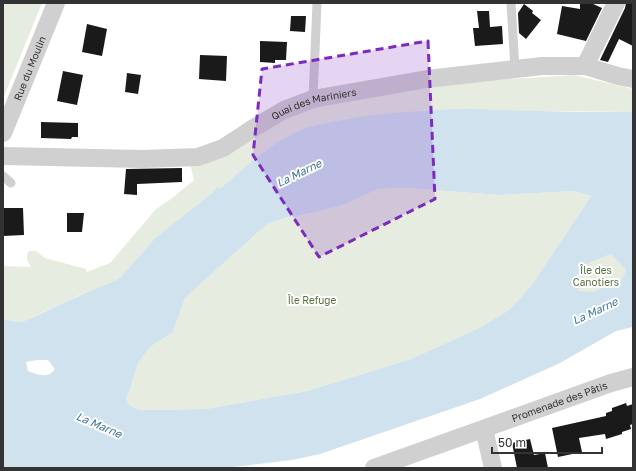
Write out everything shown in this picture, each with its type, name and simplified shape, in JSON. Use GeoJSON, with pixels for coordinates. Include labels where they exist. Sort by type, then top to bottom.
{"type":"FeatureCollection","features":[{"type":"Feature","properties":{"kind":"street","name":"Rue du Moulin"},"geometry":{"type":"LineString","coordinates":[[3,133],[56,3]]}},
{"type":"Feature","properties":{"kind":"street"},"geometry":{"type":"LineString","coordinates":[[585,66],[616,3]]}},
{"type":"Feature","properties":{"kind":"street","name":"Quai des Mariniers"},"geometry":{"type":"LineString","coordinates":[[3,156],[144,159],[198,157],[223,148],[284,110],[313,99],[427,79],[542,66],[585,66],[633,79]]}},
{"type":"Feature","properties":{"kind":"street","name":"Promenade des Pâtis"},"geometry":{"type":"LineString","coordinates":[[374,468],[611,383],[633,377]]}},
{"type":"Feature","properties":{"kind":"street"},"geometry":{"type":"LineString","coordinates":[[484,429],[493,468]]}},
{"type":"Feature","properties":{"kind":"lane"},"geometry":{"type":"LineString","coordinates":[[313,99],[317,3]]}},
{"type":"Feature","properties":{"kind":"lane"},"geometry":{"type":"LineString","coordinates":[[511,3],[515,69]]}},
{"type":"Feature","properties":{"kind":"lane"},"geometry":{"type":"LineString","coordinates":[[3,176],[11,183]]}},
{"type":"Feature","properties":{"kind":"highlighted area"},"geometry":{"type":"Polygon","coordinates":[[[428,41],[435,199],[319,257],[253,155],[262,69],[428,41]]]}},
{"type":"Feature","properties":{"kind":"green space"},"geometry":{"type":"Polygon","coordinates":[[[3,3],[42,3],[3,99],[3,3]]]}},
{"type":"Feature","properties":{"kind":"green space"},"geometry":{"type":"Polygon","coordinates":[[[574,75],[633,89],[633,112],[424,110],[338,121],[312,127],[289,136],[265,151],[221,188],[217,187],[212,193],[155,238],[121,277],[110,284],[80,295],[22,322],[3,319],[3,266],[31,267],[27,259],[29,251],[36,251],[45,258],[86,269],[87,272],[110,263],[156,209],[194,180],[190,164],[296,111],[401,91],[494,80],[574,75]]]}},
{"type":"Feature","properties":{"kind":"green space","name":"Île Refuge"},"geometry":{"type":"Polygon","coordinates":[[[406,188],[500,195],[574,191],[591,196],[531,286],[509,310],[479,328],[411,359],[307,391],[206,409],[140,410],[130,406],[126,398],[138,363],[150,347],[173,332],[185,298],[267,224],[285,218],[344,205],[378,189],[406,188]]]}},
{"type":"Feature","properties":{"kind":"green space","name":"Île des Canotiers"},"geometry":{"type":"Polygon","coordinates":[[[611,254],[626,270],[621,280],[593,293],[579,291],[574,278],[589,263],[611,254]]]}},
{"type":"Feature","properties":{"kind":"water","name":"La Marne"},"geometry":{"type":"Polygon","coordinates":[[[465,109],[633,112],[633,327],[616,331],[560,363],[480,399],[320,454],[292,460],[225,468],[3,468],[3,319],[22,322],[111,283],[121,277],[155,238],[212,193],[217,187],[221,188],[267,149],[303,129],[364,116],[398,112],[465,109]],[[406,188],[378,189],[344,205],[285,218],[267,224],[185,298],[173,332],[150,347],[138,363],[126,398],[130,406],[140,410],[206,409],[307,391],[411,359],[479,328],[509,310],[531,286],[591,196],[574,191],[500,195],[406,188]],[[611,254],[589,263],[574,278],[579,291],[593,292],[621,280],[626,270],[611,254]],[[48,360],[26,362],[28,371],[39,375],[49,374],[55,369],[48,360]]]}},
{"type":"Feature","properties":{"kind":"building"},"geometry":{"type":"Polygon","coordinates":[[[580,3],[591,3],[602,8],[586,41],[557,34],[562,6],[580,9],[580,3]]]}},
{"type":"Feature","properties":{"kind":"building"},"geometry":{"type":"Polygon","coordinates":[[[626,3],[633,3],[633,46],[619,39],[608,62],[600,60],[625,8],[626,3]]]}},
{"type":"Feature","properties":{"kind":"building"},"geometry":{"type":"Polygon","coordinates":[[[524,4],[541,20],[526,39],[519,33],[518,13],[524,4]]]}},
{"type":"Feature","properties":{"kind":"building"},"geometry":{"type":"Polygon","coordinates":[[[477,11],[489,11],[490,27],[502,26],[503,44],[475,46],[473,28],[479,28],[477,11]]]}},
{"type":"Feature","properties":{"kind":"building"},"geometry":{"type":"Polygon","coordinates":[[[291,16],[306,16],[305,32],[290,31],[291,16]]]}},
{"type":"Feature","properties":{"kind":"building"},"geometry":{"type":"Polygon","coordinates":[[[87,24],[107,29],[102,56],[82,52],[87,24]]]}},
{"type":"Feature","properties":{"kind":"building"},"geometry":{"type":"Polygon","coordinates":[[[260,41],[287,42],[286,60],[275,60],[275,63],[260,62],[260,41]]]}},
{"type":"Feature","properties":{"kind":"building"},"geometry":{"type":"Polygon","coordinates":[[[200,55],[227,56],[226,81],[199,79],[200,55]]]}},
{"type":"Feature","properties":{"kind":"building"},"geometry":{"type":"Polygon","coordinates":[[[63,71],[83,75],[77,105],[57,101],[63,71]]]}},
{"type":"Feature","properties":{"kind":"building"},"geometry":{"type":"Polygon","coordinates":[[[127,73],[141,75],[138,94],[125,92],[127,73]]]}},
{"type":"Feature","properties":{"kind":"building"},"geometry":{"type":"Polygon","coordinates":[[[41,122],[78,123],[78,137],[72,137],[71,139],[41,138],[41,122]]]}},
{"type":"Feature","properties":{"kind":"building"},"geometry":{"type":"Polygon","coordinates":[[[182,168],[182,182],[137,184],[137,195],[124,194],[126,169],[182,168]]]}},
{"type":"Feature","properties":{"kind":"building"},"geometry":{"type":"Polygon","coordinates":[[[3,208],[23,208],[24,235],[3,236],[3,208]]]}},
{"type":"Feature","properties":{"kind":"building"},"geometry":{"type":"Polygon","coordinates":[[[67,213],[84,213],[82,232],[67,232],[67,213]]]}},
{"type":"Feature","properties":{"kind":"building"},"geometry":{"type":"Polygon","coordinates":[[[626,403],[627,406],[633,404],[633,424],[630,425],[631,429],[622,432],[622,434],[606,439],[605,434],[579,438],[582,452],[558,457],[552,428],[606,416],[606,413],[612,411],[612,408],[626,403]]]}},
{"type":"Feature","properties":{"kind":"building"},"geometry":{"type":"Polygon","coordinates":[[[530,439],[534,455],[545,453],[548,468],[517,468],[512,443],[530,439]]]}}]}
